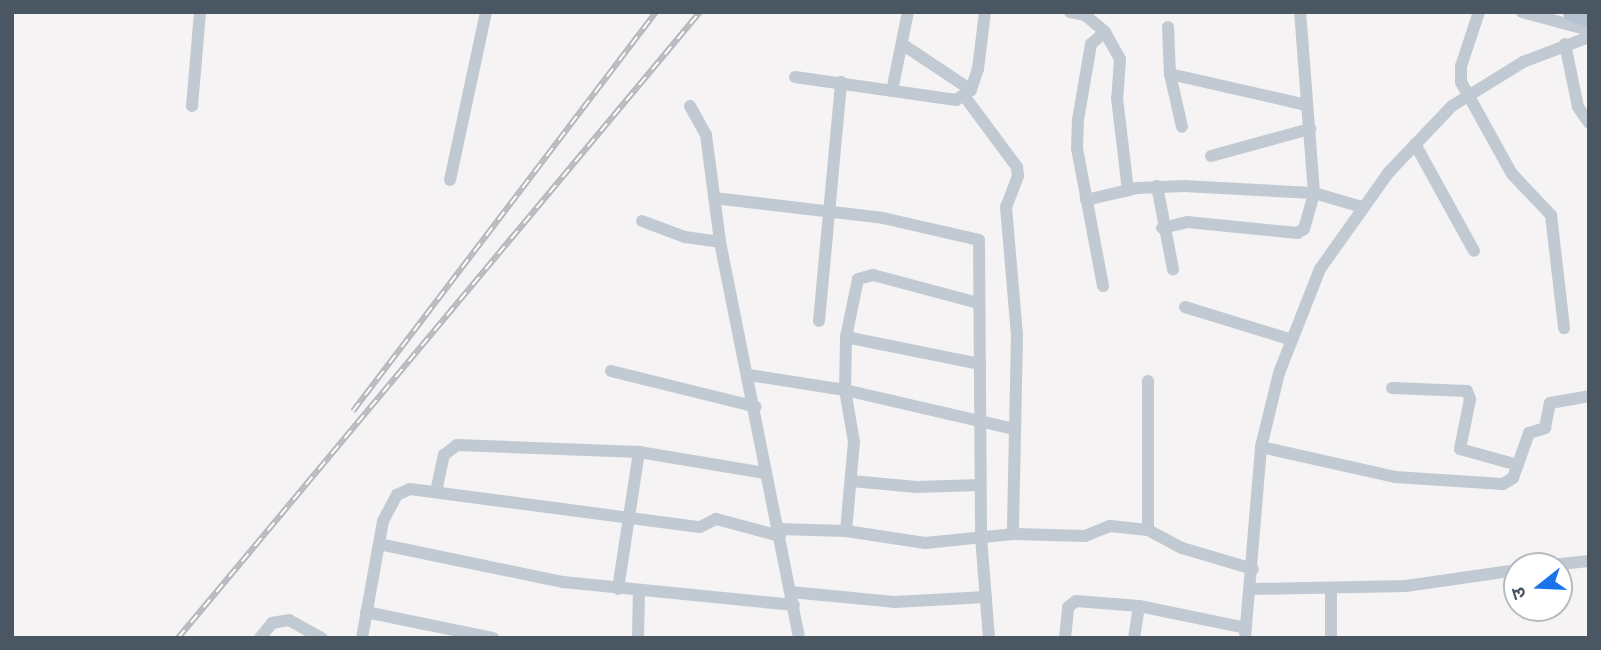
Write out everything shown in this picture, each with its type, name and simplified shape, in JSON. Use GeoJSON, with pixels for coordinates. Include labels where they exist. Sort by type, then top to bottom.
{"type":"FeatureCollection","features":[{"type":"Feature","properties":{"kind":"main road"},"geometry":{"type":"LineString","coordinates":[[1572,12],[1589,17]]}},
{"type":"Feature","properties":{"kind":"street"},"geometry":{"type":"LineString","coordinates":[[192,106],[200,12]]}},
{"type":"Feature","properties":{"kind":"street"},"geometry":{"type":"LineString","coordinates":[[450,180],[486,12]]}},
{"type":"Feature","properties":{"kind":"street"},"geometry":{"type":"LineString","coordinates":[[891,90],[908,12]]}},
{"type":"Feature","properties":{"kind":"street"},"geometry":{"type":"LineString","coordinates":[[968,93],[985,12]]}},
{"type":"Feature","properties":{"kind":"street"},"geometry":{"type":"LineString","coordinates":[[1070,12],[1085,15],[1105,32],[1120,58],[1117,98],[1128,190]]}},
{"type":"Feature","properties":{"kind":"street"},"geometry":{"type":"LineString","coordinates":[[1161,228],[1187,222],[1300,233],[1314,194],[1300,12]]}},
{"type":"Feature","properties":{"kind":"street"},"geometry":{"type":"LineString","coordinates":[[1479,12],[1461,66],[1465,95],[1512,174],[1551,215],[1564,328]]}},
{"type":"Feature","properties":{"kind":"street"},"geometry":{"type":"LineString","coordinates":[[1522,12],[1589,30]]}},
{"type":"Feature","properties":{"kind":"street"},"geometry":{"type":"LineString","coordinates":[[1168,27],[1170,74],[1182,127]]}},
{"type":"Feature","properties":{"kind":"street"},"geometry":{"type":"LineString","coordinates":[[1103,286],[1077,148],[1080,98],[1091,44],[1105,32]]}},
{"type":"Feature","properties":{"kind":"street"},"geometry":{"type":"LineString","coordinates":[[1065,638],[1071,601],[1139,606],[1246,633],[1252,589],[1261,447],[1292,340],[1320,269],[1362,207],[1415,144],[1465,95],[1565,44],[1589,37]]}},
{"type":"Feature","properties":{"kind":"street"},"geometry":{"type":"LineString","coordinates":[[902,44],[968,93],[1017,167],[1006,207],[1017,336],[1013,534]]}},
{"type":"Feature","properties":{"kind":"street"},"geometry":{"type":"LineString","coordinates":[[1565,44],[1577,107],[1589,123]]}},
{"type":"Feature","properties":{"kind":"street"},"geometry":{"type":"LineString","coordinates":[[1170,74],[1306,105]]}},
{"type":"Feature","properties":{"kind":"street"},"geometry":{"type":"LineString","coordinates":[[795,77],[940,99],[968,93]]}},
{"type":"Feature","properties":{"kind":"street"},"geometry":{"type":"LineString","coordinates":[[819,321],[841,82]]}},
{"type":"Feature","properties":{"kind":"street"},"geometry":{"type":"LineString","coordinates":[[690,106],[706,135],[720,242],[756,407],[765,473],[780,533],[799,638]]}},
{"type":"Feature","properties":{"kind":"street"},"geometry":{"type":"LineString","coordinates":[[1211,156],[1310,129]]}},
{"type":"Feature","properties":{"kind":"street"},"geometry":{"type":"LineString","coordinates":[[1415,144],[1474,251]]}},
{"type":"Feature","properties":{"kind":"street"},"geometry":{"type":"LineString","coordinates":[[1086,200],[1157,186],[1314,194],[1362,207]]}},
{"type":"Feature","properties":{"kind":"street"},"geometry":{"type":"LineString","coordinates":[[1157,186],[1161,228],[1173,269]]}},
{"type":"Feature","properties":{"kind":"street"},"geometry":{"type":"LineString","coordinates":[[714,198],[902,221],[977,238],[982,422],[981,537],[989,638]]}},
{"type":"Feature","properties":{"kind":"street"},"geometry":{"type":"LineString","coordinates":[[642,221],[685,237],[720,242]]}},
{"type":"Feature","properties":{"kind":"street"},"geometry":{"type":"LineString","coordinates":[[846,531],[854,442],[845,390],[846,337],[855,284],[864,274],[978,303]]}},
{"type":"Feature","properties":{"kind":"street"},"geometry":{"type":"LineString","coordinates":[[1185,307],[1292,340]]}},
{"type":"Feature","properties":{"kind":"street"},"geometry":{"type":"LineString","coordinates":[[846,337],[980,364]]}},
{"type":"Feature","properties":{"kind":"street"},"geometry":{"type":"LineString","coordinates":[[611,371],[756,407]]}},
{"type":"Feature","properties":{"kind":"street"},"geometry":{"type":"LineString","coordinates":[[749,375],[845,390],[1014,429]]}},
{"type":"Feature","properties":{"kind":"street"},"geometry":{"type":"LineString","coordinates":[[1148,381],[1148,530]]}},
{"type":"Feature","properties":{"kind":"street"},"geometry":{"type":"LineString","coordinates":[[1392,388],[1467,391],[1470,399],[1460,449],[1518,465]]}},
{"type":"Feature","properties":{"kind":"street"},"geometry":{"type":"LineString","coordinates":[[1261,447],[1438,482],[1509,482],[1518,465],[1527,435],[1545,428],[1550,403],[1589,396]]}},
{"type":"Feature","properties":{"kind":"street"},"geometry":{"type":"LineString","coordinates":[[436,492],[444,455],[457,445],[639,452],[765,473]]}},
{"type":"Feature","properties":{"kind":"street"},"geometry":{"type":"LineString","coordinates":[[618,589],[639,452]]}},
{"type":"Feature","properties":{"kind":"street"},"geometry":{"type":"LineString","coordinates":[[851,481],[917,486],[980,485]]}},
{"type":"Feature","properties":{"kind":"street"},"geometry":{"type":"LineString","coordinates":[[362,638],[383,521],[397,495],[410,489],[525,507],[630,515],[700,527],[716,519],[780,533],[846,531],[925,543],[1013,534],[1085,536],[1110,526],[1148,530],[1182,548],[1253,569]]}},
{"type":"Feature","properties":{"kind":"street"},"geometry":{"type":"LineString","coordinates":[[379,544],[639,591],[894,602],[986,597]]}},
{"type":"Feature","properties":{"kind":"street"},"geometry":{"type":"LineString","coordinates":[[1252,589],[1406,586],[1503,572]]}},
{"type":"Feature","properties":{"kind":"street"},"geometry":{"type":"LineString","coordinates":[[1331,589],[1331,638]]}},
{"type":"Feature","properties":{"kind":"street"},"geometry":{"type":"LineString","coordinates":[[638,638],[639,591]]}},
{"type":"Feature","properties":{"kind":"street"},"geometry":{"type":"LineString","coordinates":[[1134,638],[1139,606]]}},
{"type":"Feature","properties":{"kind":"street"},"geometry":{"type":"LineString","coordinates":[[366,612],[493,638]]}},
{"type":"Feature","properties":{"kind":"street"},"geometry":{"type":"LineString","coordinates":[[260,638],[272,623],[289,620],[322,638]]}},
{"type":"Feature","properties":{"kind":"railway"},"geometry":{"type":"LineString","coordinates":[[353,411],[656,12]]}},
{"type":"Feature","properties":{"kind":"railway"},"geometry":{"type":"LineString","coordinates":[[178,638],[700,12]]}}]}
